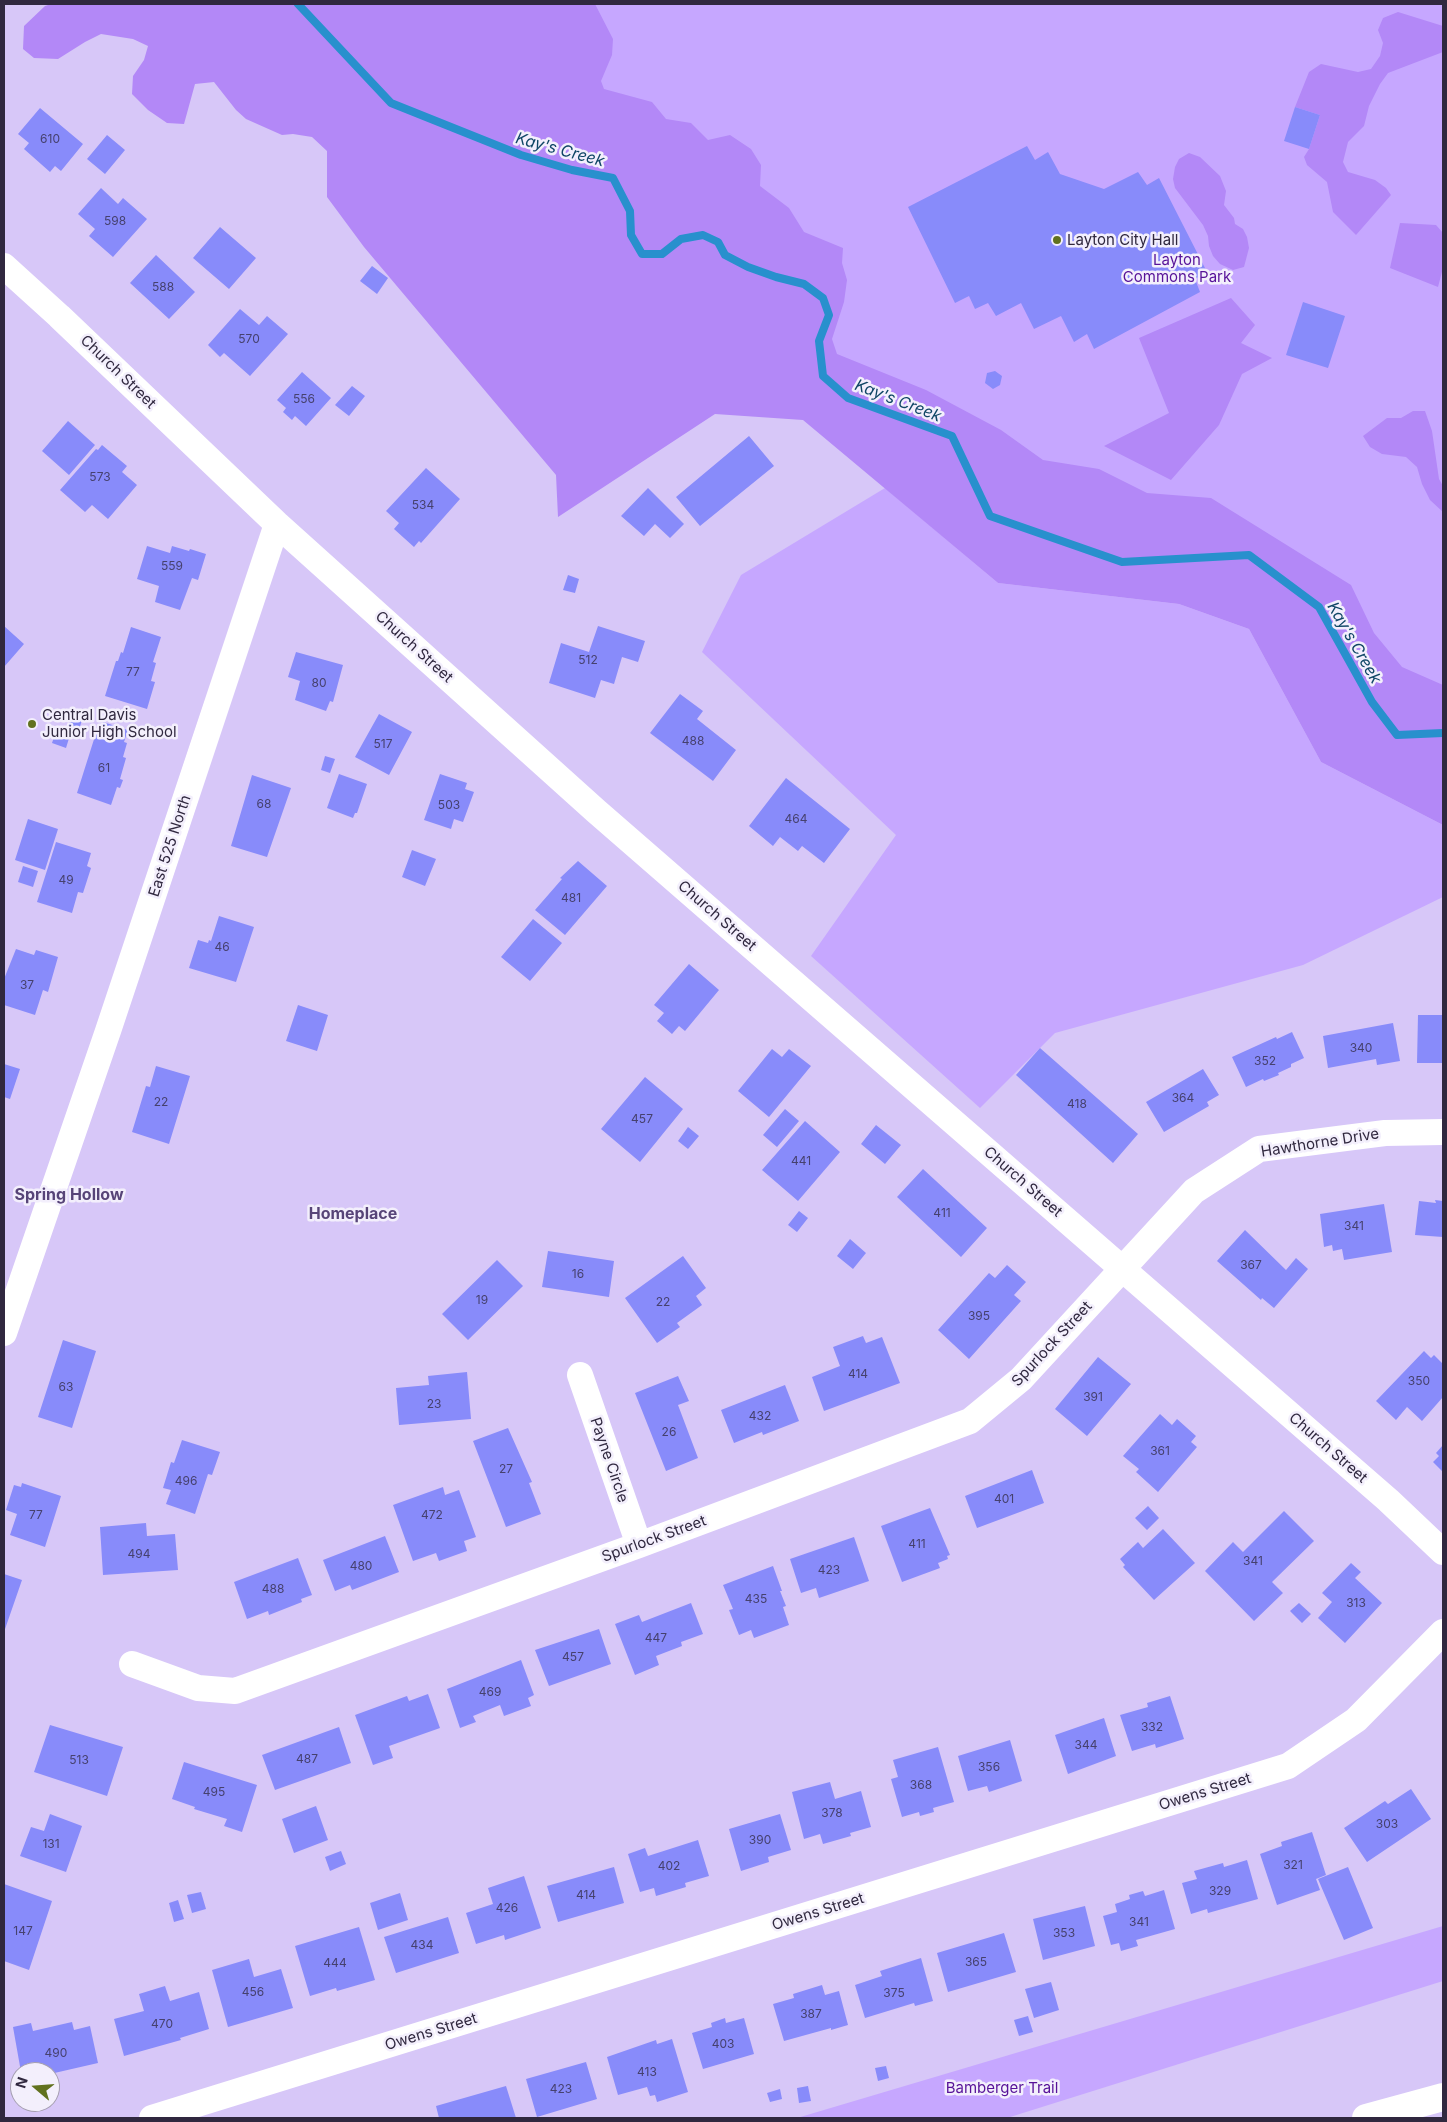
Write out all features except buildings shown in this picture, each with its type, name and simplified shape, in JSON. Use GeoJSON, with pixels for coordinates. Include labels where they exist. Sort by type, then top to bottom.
{"type":"FeatureCollection","features":[{"type":"Feature","properties":{"kind":"highway"},"geometry":{"type":"LineString","coordinates":[[1366,2118],[1443,2097]]}},
{"type":"Feature","properties":{"kind":"street","name":"Church Street"},"geometry":{"type":"LineString","coordinates":[[4,266],[277,524],[596,812],[1388,1500],[1443,1552]]}},
{"type":"Feature","properties":{"kind":"street","name":"East 525 North"},"geometry":{"type":"LineString","coordinates":[[4,1333],[61,1169],[277,524]]}},
{"type":"Feature","properties":{"kind":"street","name":"Hawthorne Drive"},"geometry":{"type":"LineString","coordinates":[[1122,1269],[1194,1191],[1259,1149],[1385,1132],[1443,1132]]}},
{"type":"Feature","properties":{"kind":"street","name":"Spurlock Street"},"geometry":{"type":"LineString","coordinates":[[132,1664],[198,1688],[235,1691],[639,1545],[970,1421],[1022,1379],[1122,1269]]}},
{"type":"Feature","properties":{"kind":"street","name":"Payne Circle"},"geometry":{"type":"LineString","coordinates":[[580,1375],[639,1545]]}},
{"type":"Feature","properties":{"kind":"street","name":"Owens Street"},"geometry":{"type":"LineString","coordinates":[[152,2118],[1288,1766],[1356,1720],[1443,1632]]}},
{"type":"Feature","properties":{"kind":"green space","name":"Layton Commons Park"},"geometry":{"type":"Polygon","coordinates":[[[305,4],[1443,4],[1443,808],[1395,708],[1049,503],[305,4]]]}},
{"type":"Feature","properties":{"kind":"green space"},"geometry":{"type":"Polygon","coordinates":[[[885,488],[998,583],[1179,604],[1249,629],[1321,762],[1443,825],[1443,897],[1303,965],[1055,1033],[980,1108],[811,956],[896,835],[702,652],[741,575],[885,488]]]}},
{"type":"Feature","properties":{"kind":"green space","name":"Bamberger Trail"},"geometry":{"type":"Polygon","coordinates":[[[1443,1926],[1443,1981],[1007,2118],[797,2118],[1443,1926]]]}},
{"type":"Feature","properties":{"kind":"shaded area"},"geometry":{"type":"Polygon","coordinates":[[[51,4],[595,4],[613,39],[612,55],[601,81],[604,89],[652,102],[666,119],[691,123],[708,140],[730,135],[751,149],[761,165],[760,186],[789,208],[804,232],[843,248],[842,263],[847,280],[844,302],[832,339],[837,354],[926,390],[1001,430],[1043,460],[1099,469],[1147,493],[1211,498],[1351,585],[1374,633],[1402,667],[1443,685],[1443,825],[1321,762],[1249,629],[1179,604],[998,583],[803,420],[715,414],[558,517],[556,475],[364,247],[327,197],[327,151],[312,137],[293,134],[282,135],[246,119],[236,110],[214,82],[195,84],[184,124],[167,123],[148,110],[132,94],[133,76],[144,60],[148,46],[133,39],[101,34],[58,59],[34,58],[23,49],[24,26],[45,6],[51,4]]]}},
{"type":"Feature","properties":{"kind":"shaded area"},"geometry":{"type":"Polygon","coordinates":[[[1398,12],[1443,26],[1443,52],[1388,73],[1369,106],[1364,126],[1348,142],[1343,162],[1348,172],[1375,180],[1386,188],[1391,195],[1356,235],[1333,212],[1327,182],[1307,165],[1304,157],[1309,149],[1320,115],[1295,107],[1309,72],[1321,64],[1358,72],[1371,69],[1380,56],[1383,43],[1378,30],[1383,18],[1398,12]]]}},
{"type":"Feature","properties":{"kind":"shaded area"},"geometry":{"type":"Polygon","coordinates":[[[1189,153],[1200,157],[1220,176],[1226,191],[1224,205],[1234,218],[1235,224],[1243,229],[1247,237],[1249,248],[1244,267],[1233,270],[1220,264],[1213,256],[1203,225],[1175,188],[1173,179],[1175,167],[1179,159],[1189,153]]]}},
{"type":"Feature","properties":{"kind":"shaded area"},"geometry":{"type":"Polygon","coordinates":[[[1400,223],[1436,225],[1443,233],[1443,268],[1438,287],[1390,268],[1400,223]]]}},
{"type":"Feature","properties":{"kind":"shaded area"},"geometry":{"type":"Polygon","coordinates":[[[1231,298],[1255,325],[1241,343],[1272,358],[1242,374],[1219,425],[1171,480],[1104,446],[1169,413],[1139,338],[1231,298]]]}},
{"type":"Feature","properties":{"kind":"shaded area"},"geometry":{"type":"Polygon","coordinates":[[[1413,411],[1425,411],[1432,431],[1439,479],[1443,486],[1443,512],[1430,500],[1422,484],[1417,467],[1406,457],[1382,454],[1370,447],[1363,436],[1387,418],[1401,418],[1413,411]]]}},
{"type":"Feature","properties":{"kind":"waterway","name":"Kay's Creek"},"geometry":{"type":"LineString","coordinates":[[298,4],[391,103],[521,155],[572,170],[613,178],[630,211],[631,235],[642,254],[662,254],[681,239],[703,235],[718,242],[725,255],[748,267],[804,284],[823,298],[829,315],[819,341],[823,376],[848,398],[952,436],[990,516],[1122,562],[1249,555],[1319,607],[1372,702],[1397,735],[1443,733]]}},
{"type":"Feature","properties":{"kind":"place","name":"Layton City Hall"},"geometry":{"type":"Point","coordinates":[1057,240]}},
{"type":"Feature","properties":{"kind":"place","name":"Central Davis Junior High School"},"geometry":{"type":"Point","coordinates":[32,724]}},
{"type":"Feature","properties":{"kind":"district","name":"Spring Hollow"},"geometry":{"type":"Point","coordinates":[69,1195]}},
{"type":"Feature","properties":{"kind":"district","name":"Homeplace"},"geometry":{"type":"Point","coordinates":[353,1214]}}]}
